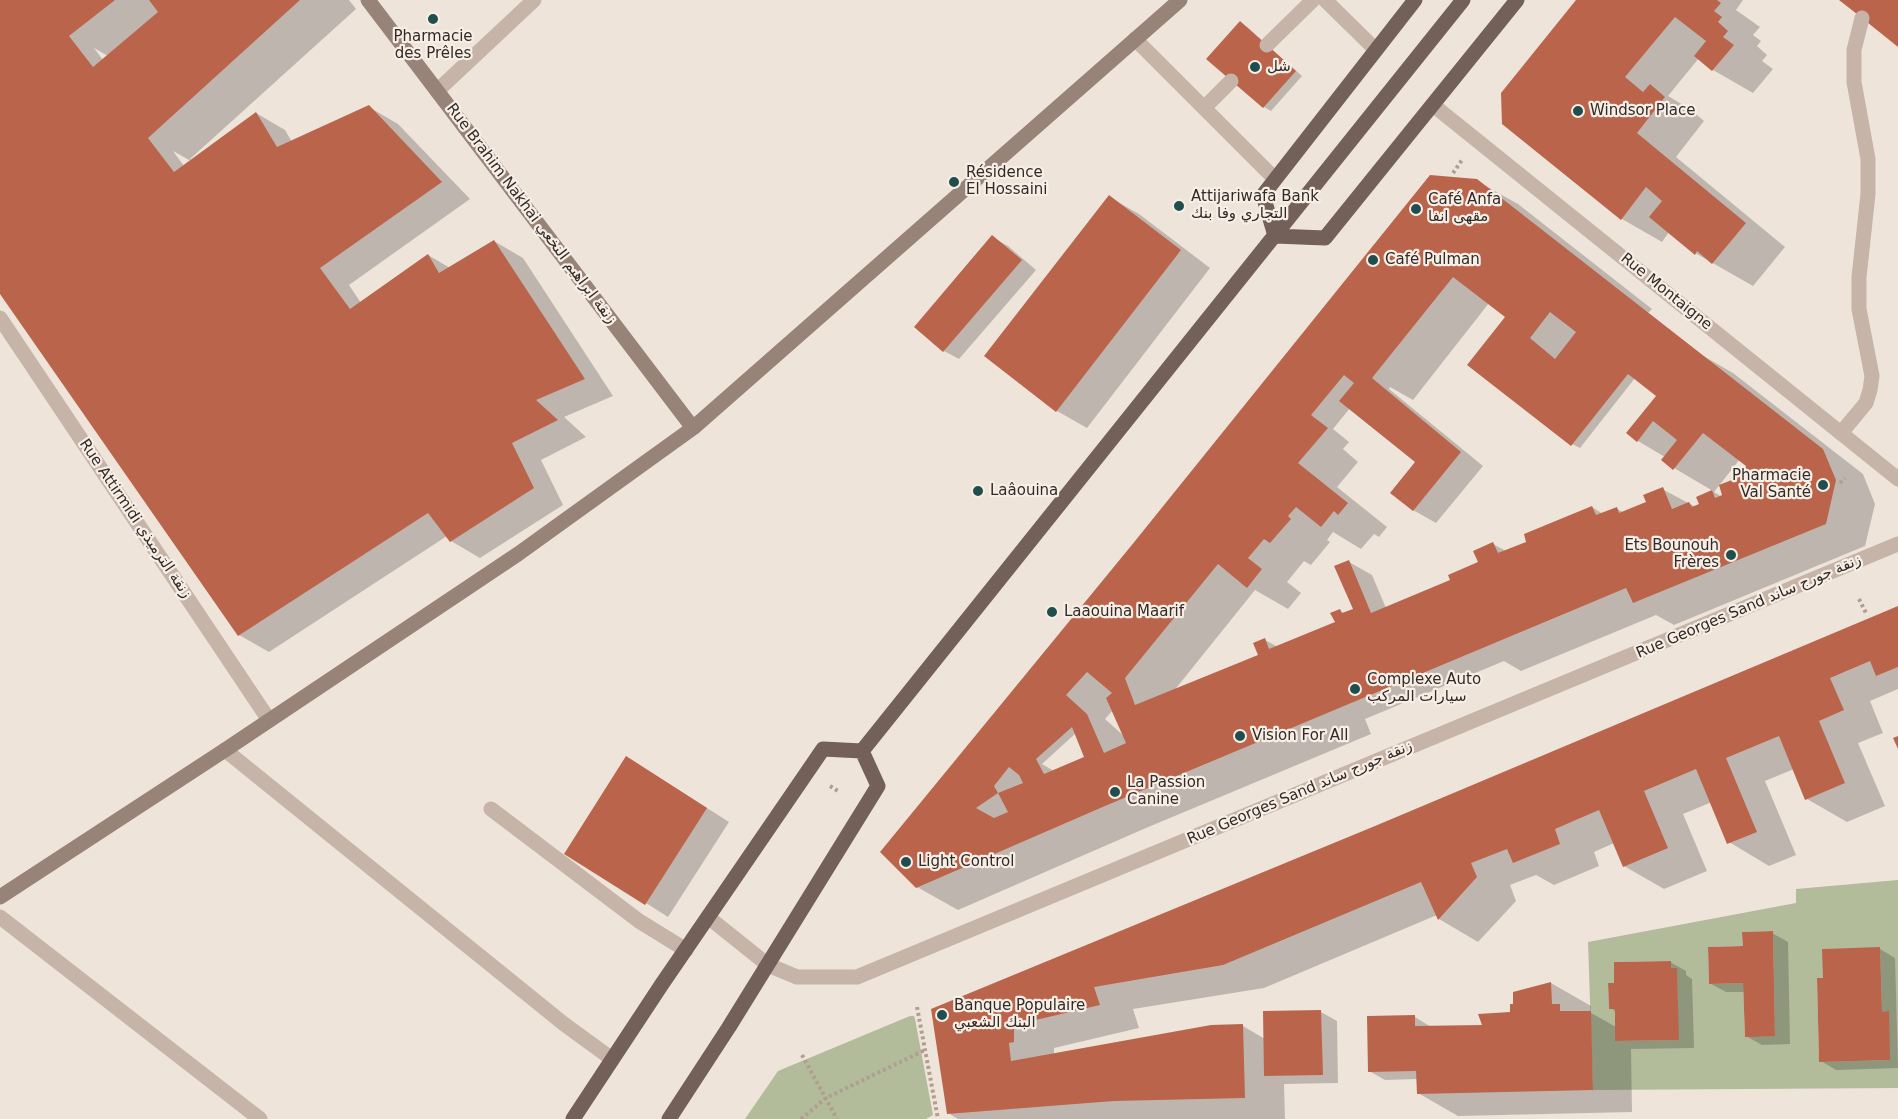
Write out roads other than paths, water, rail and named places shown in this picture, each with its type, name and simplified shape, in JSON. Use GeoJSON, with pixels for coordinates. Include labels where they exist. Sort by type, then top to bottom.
{"type":"FeatureCollection","features":[{"type":"Feature","properties":{"kind":"main road","name":"Rue Brahim Nakhai زنقة ابراهيم النخعي"},"geometry":{"type":"LineString","coordinates":[[368,0],[693,428]]}},
{"type":"Feature","properties":{"kind":"main road"},"geometry":{"type":"LineString","coordinates":[[0,897],[519,554],[693,428],[1179,0]]}},
{"type":"Feature","properties":{"kind":"main road"},"geometry":{"type":"LineString","coordinates":[[1275,236],[1263,195],[1415,0]]}},
{"type":"Feature","properties":{"kind":"main road"},"geometry":{"type":"LineString","coordinates":[[862,751],[1463,0]]}},
{"type":"Feature","properties":{"kind":"main road"},"geometry":{"type":"LineString","coordinates":[[1275,236],[1325,238],[1517,0]]}},
{"type":"Feature","properties":{"kind":"main road"},"geometry":{"type":"LineString","coordinates":[[573,1119],[824,749],[862,751]]}},
{"type":"Feature","properties":{"kind":"main road"},"geometry":{"type":"LineString","coordinates":[[669,1119],[768,965],[878,786],[862,751]]}},
{"type":"Feature","properties":{"kind":"street"},"geometry":{"type":"LineString","coordinates":[[437,91],[534,0]]}},
{"type":"Feature","properties":{"kind":"street"},"geometry":{"type":"LineString","coordinates":[[1267,45],[1313,0]]}},
{"type":"Feature","properties":{"kind":"street"},"geometry":{"type":"LineString","coordinates":[[1325,0],[1376,50]]}},
{"type":"Feature","properties":{"kind":"street"},"geometry":{"type":"LineString","coordinates":[[1841,433],[1866,403],[1872,376],[1858,309],[1858,277],[1868,194],[1868,159],[1854,82],[1854,50],[1862,18]]}},
{"type":"Feature","properties":{"kind":"street"},"geometry":{"type":"LineString","coordinates":[[1135,39],[1275,179]]}},
{"type":"Feature","properties":{"kind":"street"},"geometry":{"type":"LineString","coordinates":[[1204,108],[1231,81]]}},
{"type":"Feature","properties":{"kind":"street","name":"Rue Montaigne"},"geometry":{"type":"LineString","coordinates":[[1433,105],[1898,479]]}},
{"type":"Feature","properties":{"kind":"street","name":"Rue Attirmidi زنقة الترميذي"},"geometry":{"type":"LineString","coordinates":[[0,318],[269,720]]}},
{"type":"Feature","properties":{"kind":"street","name":"Rue Georges Sand زنقة جورج ساند"},"geometry":{"type":"LineString","coordinates":[[708,917],[768,965],[797,976],[857,977],[1898,544]]}},
{"type":"Feature","properties":{"kind":"street"},"geometry":{"type":"LineString","coordinates":[[225,750],[564,1024],[612,1059]]}},
{"type":"Feature","properties":{"kind":"street"},"geometry":{"type":"LineString","coordinates":[[491,809],[639,921],[686,950]]}},
{"type":"Feature","properties":{"kind":"street"},"geometry":{"type":"LineString","coordinates":[[0,917],[260,1119]]}},
{"type":"Feature","properties":{"kind":"place","name":"Pharmacie des Prêles"},"geometry":{"type":"Point","coordinates":[433,19]}},
{"type":"Feature","properties":{"kind":"place","name":"شل"},"geometry":{"type":"Point","coordinates":[1255,67]}},
{"type":"Feature","properties":{"kind":"place","name":"Windsor Place"},"geometry":{"type":"Point","coordinates":[1578,111]}},
{"type":"Feature","properties":{"kind":"place","name":"Résidence El Hossaini"},"geometry":{"type":"Point","coordinates":[954,182]}},
{"type":"Feature","properties":{"kind":"place","name":"Attijariwafa Bank التجاري وفا بنك"},"geometry":{"type":"Point","coordinates":[1179,206]}},
{"type":"Feature","properties":{"kind":"place","name":"Café Anfa مقهى انفا"},"geometry":{"type":"Point","coordinates":[1416,209]}},
{"type":"Feature","properties":{"kind":"place","name":"Café Pulman"},"geometry":{"type":"Point","coordinates":[1373,260]}},
{"type":"Feature","properties":{"kind":"place","name":"Pharmacie Val Santé"},"geometry":{"type":"Point","coordinates":[1823,485]}},
{"type":"Feature","properties":{"kind":"place","name":"Laâouina"},"geometry":{"type":"Point","coordinates":[978,491]}},
{"type":"Feature","properties":{"kind":"place","name":"Ets Bounouh Frères"},"geometry":{"type":"Point","coordinates":[1731,555]}},
{"type":"Feature","properties":{"kind":"place","name":"Laaouina Maarif"},"geometry":{"type":"Point","coordinates":[1052,612]}},
{"type":"Feature","properties":{"kind":"place","name":"Complexe Auto سيارات المركب"},"geometry":{"type":"Point","coordinates":[1355,689]}},
{"type":"Feature","properties":{"kind":"place","name":"Vision For All"},"geometry":{"type":"Point","coordinates":[1240,736]}},
{"type":"Feature","properties":{"kind":"place","name":"La Passion Canine"},"geometry":{"type":"Point","coordinates":[1115,792]}},
{"type":"Feature","properties":{"kind":"place","name":"Light Control"},"geometry":{"type":"Point","coordinates":[906,862]}},
{"type":"Feature","properties":{"kind":"place","name":"Banque Populaire البنك الشعبي"},"geometry":{"type":"Point","coordinates":[942,1015]}}]}
